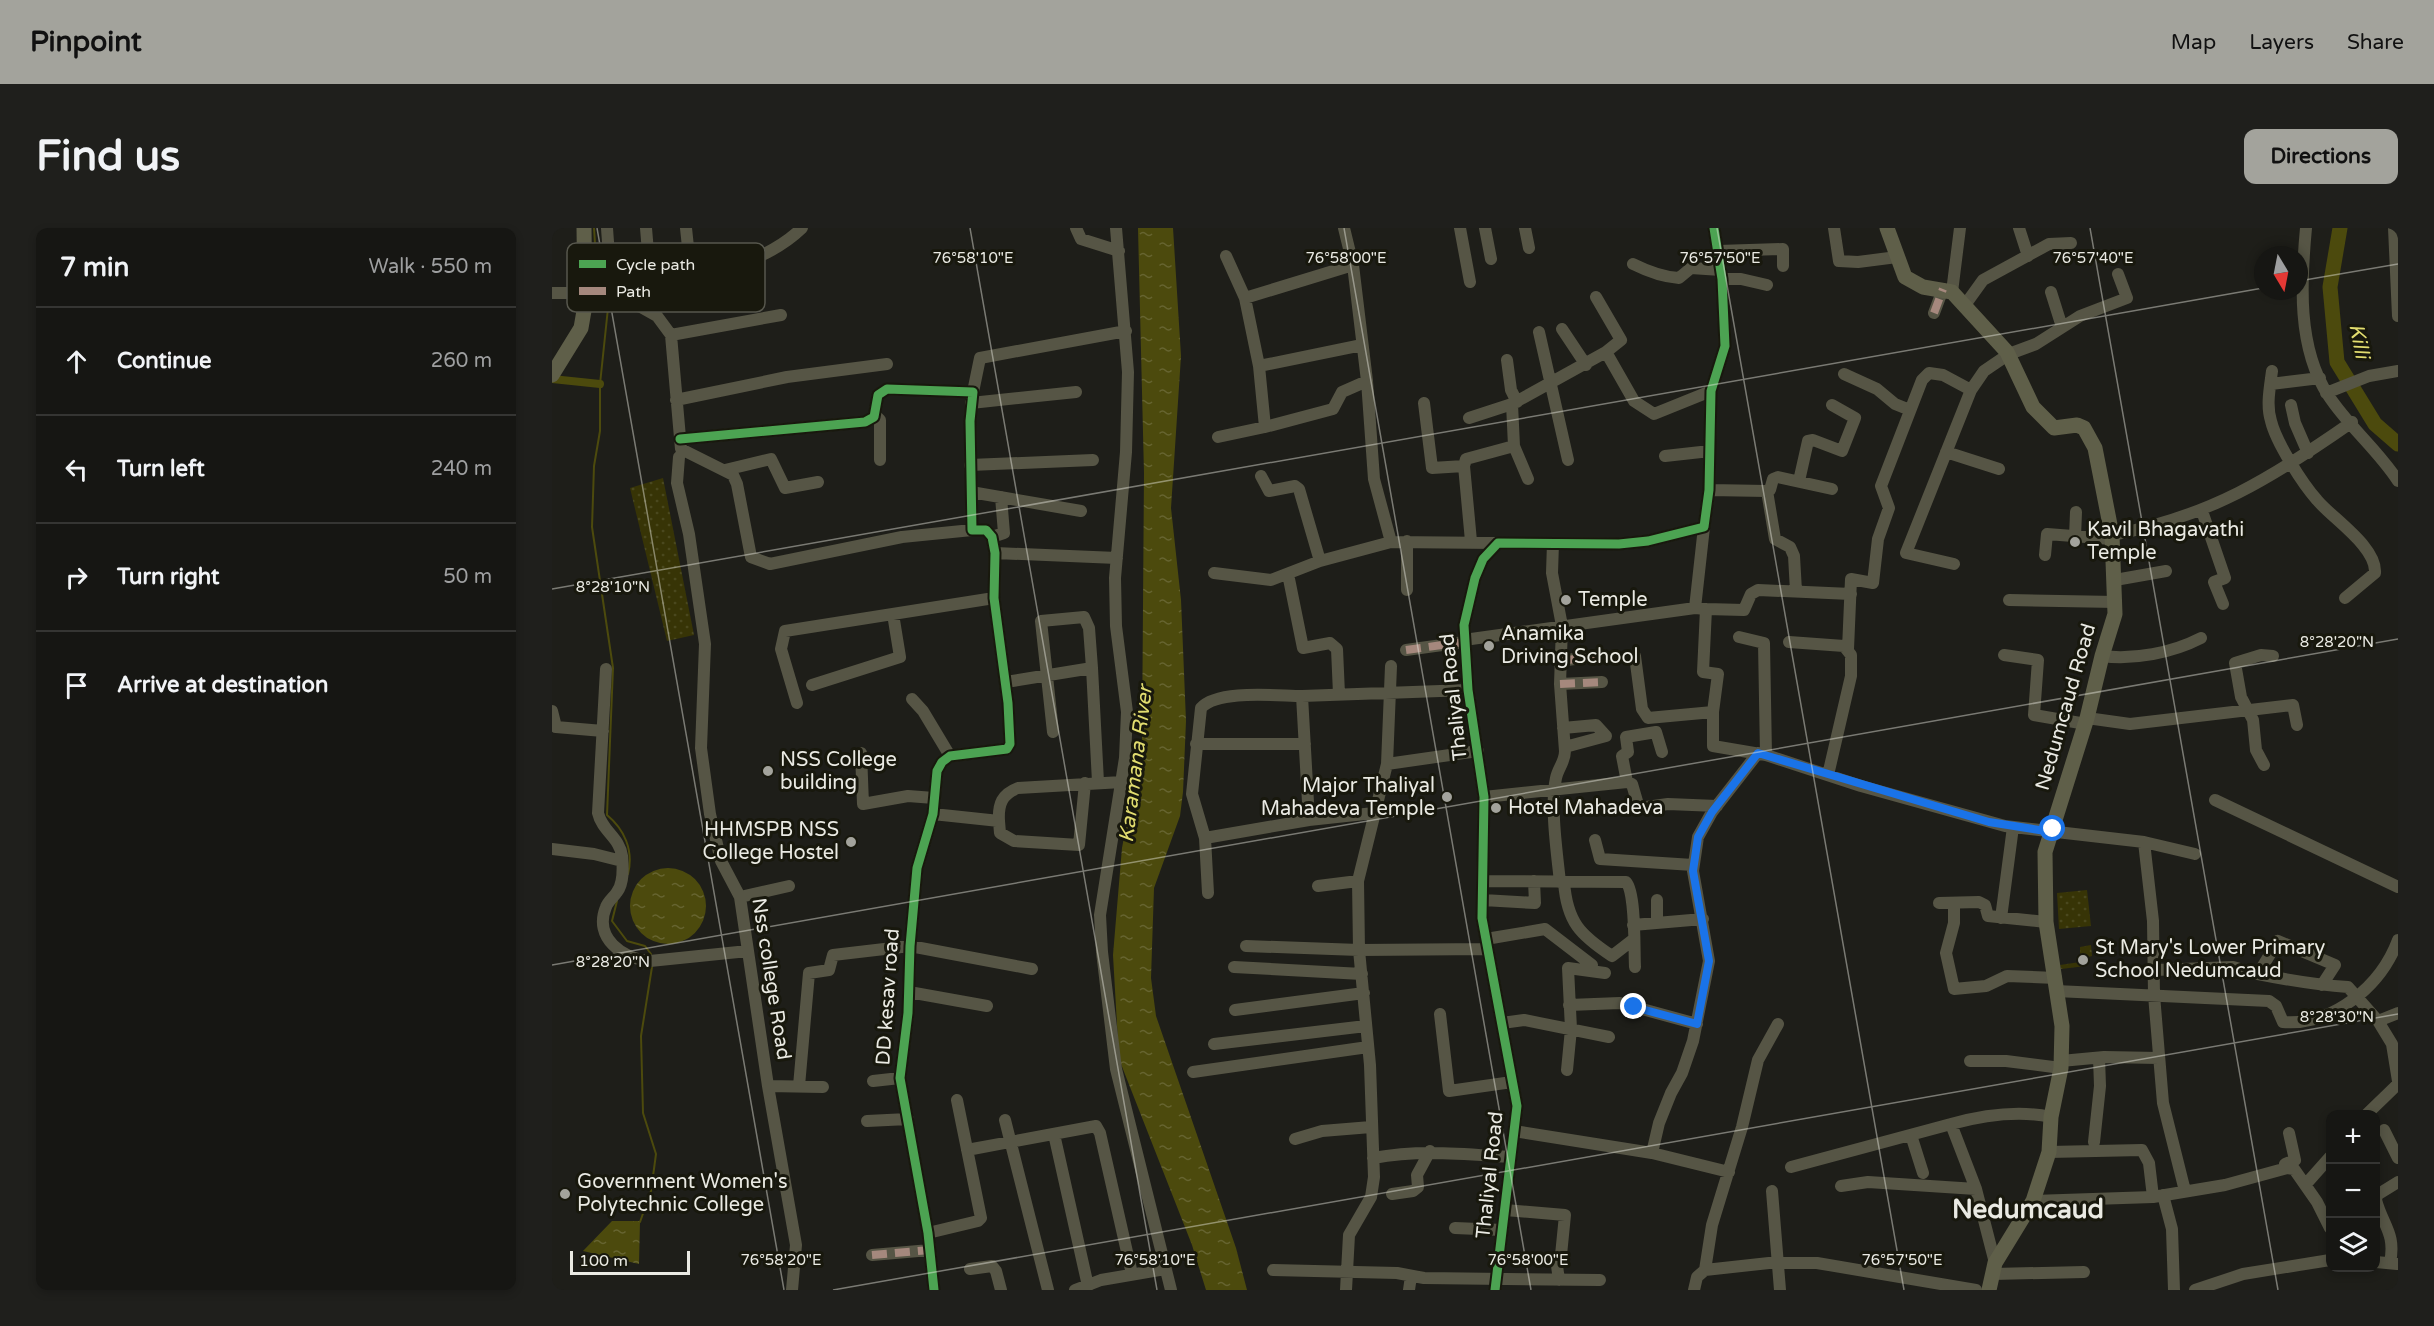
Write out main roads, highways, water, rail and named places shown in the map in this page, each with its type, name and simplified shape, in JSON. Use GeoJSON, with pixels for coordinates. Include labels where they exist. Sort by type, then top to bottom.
{"type":"FeatureCollection","features":[{"type":"Feature","properties":{"kind":"main road"},"geometry":{"type":"LineString","coordinates":[[584,228],[584,243]]}},
{"type":"Feature","properties":{"kind":"main road","name":"Nedumcaud Road"},"geometry":{"type":"LineString","coordinates":[[1887,228],[1908,280],[1923,287],[1947,290],[1965,305],[2009,354],[2033,407],[2042,419],[2054,428],[2077,425],[2084,428],[2095,448],[2101,471],[2112,537],[2115,614],[2102,656],[2087,721],[2045,852],[2046,922],[2062,1026],[2061,1064],[2051,1117],[2049,1152],[2033,1201],[1994,1269],[1989,1290]]}},
{"type":"Feature","properties":{"kind":"main road"},"geometry":{"type":"LineString","coordinates":[[552,375],[581,328],[583,312]]}},
{"type":"Feature","properties":{"kind":"water"},"geometry":{"type":"Polygon","coordinates":[[[1138,228],[1173,228],[1181,356],[1171,508],[1181,600],[1186,721],[1183,792],[1180,816],[1154,888],[1151,978],[1156,1016],[1236,1248],[1247,1290],[1206,1290],[1192,1245],[1119,1059],[1113,955],[1122,848],[1142,741],[1144,473],[1138,228]]]}},
{"type":"Feature","properties":{"kind":"water"},"geometry":{"type":"Polygon","coordinates":[[[668,868],[683,871],[695,879],[703,891],[706,906],[703,921],[695,933],[683,941],[668,944],[653,941],[641,933],[633,921],[630,906],[633,891],[641,879],[653,871],[668,868]]]}},
{"type":"Feature","properties":{"kind":"water"},"geometry":{"type":"Polygon","coordinates":[[[612,1221],[640,1221],[639,1264],[583,1251],[612,1221]]]}},
{"type":"Feature","properties":{"kind":"waterway"},"geometry":{"type":"LineString","coordinates":[[594,228],[595,243]]}},
{"type":"Feature","properties":{"kind":"waterway","name":"Killi"},"geometry":{"type":"LineString","coordinates":[[2340,228],[2330,287],[2337,362],[2375,424],[2398,444]]}},
{"type":"Feature","properties":{"kind":"waterway"},"geometry":{"type":"LineString","coordinates":[[608,312],[600,384],[600,431],[594,466],[592,527],[613,668],[607,815],[623,833],[626,841],[630,857],[628,874]]}},
{"type":"Feature","properties":{"kind":"waterway"},"geometry":{"type":"LineString","coordinates":[[552,379],[600,384]]}},
{"type":"Feature","properties":{"kind":"waterway"},"geometry":{"type":"LineString","coordinates":[[617,901],[612,921],[627,941],[645,946],[651,954]]}},
{"type":"Feature","properties":{"kind":"waterway"},"geometry":{"type":"LineString","coordinates":[[640,1222],[651,1191],[656,1154],[643,1113],[641,1036],[652,967]]}},
{"type":"Feature","properties":{"kind":"place","name":"Kavil Bhagavathi Temple"},"geometry":{"type":"Point","coordinates":[2075,542]}},
{"type":"Feature","properties":{"kind":"place","name":"Temple"},"geometry":{"type":"Point","coordinates":[1566,600]}},
{"type":"Feature","properties":{"kind":"place","name":"Anamika Driving School"},"geometry":{"type":"Point","coordinates":[1489,646]}},
{"type":"Feature","properties":{"kind":"place","name":"NSS College building"},"geometry":{"type":"Point","coordinates":[768,771]}},
{"type":"Feature","properties":{"kind":"place","name":"Major Thaliyal Mahadeva Temple"},"geometry":{"type":"Point","coordinates":[1447,797]}},
{"type":"Feature","properties":{"kind":"place","name":"Hotel Mahadeva"},"geometry":{"type":"Point","coordinates":[1496,808]}},
{"type":"Feature","properties":{"kind":"place","name":"HHMSPB NSS College Hostel"},"geometry":{"type":"Point","coordinates":[851,842]}},
{"type":"Feature","properties":{"kind":"place","name":"St Mary's Lower Primary School Nedumcaud"},"geometry":{"type":"Point","coordinates":[2083,960]}},
{"type":"Feature","properties":{"kind":"place","name":"Government Women's Polytechnic College"},"geometry":{"type":"Point","coordinates":[565,1194]}},
{"type":"Feature","properties":{"kind":"district","name":"Nedumcaud"},"geometry":{"type":"Point","coordinates":[2028,1209]}},
{"type":"Feature","properties":{"kind":"water label","name":"Karamana River"},"geometry":{"type":"Point","coordinates":[1136,764]}}]}
